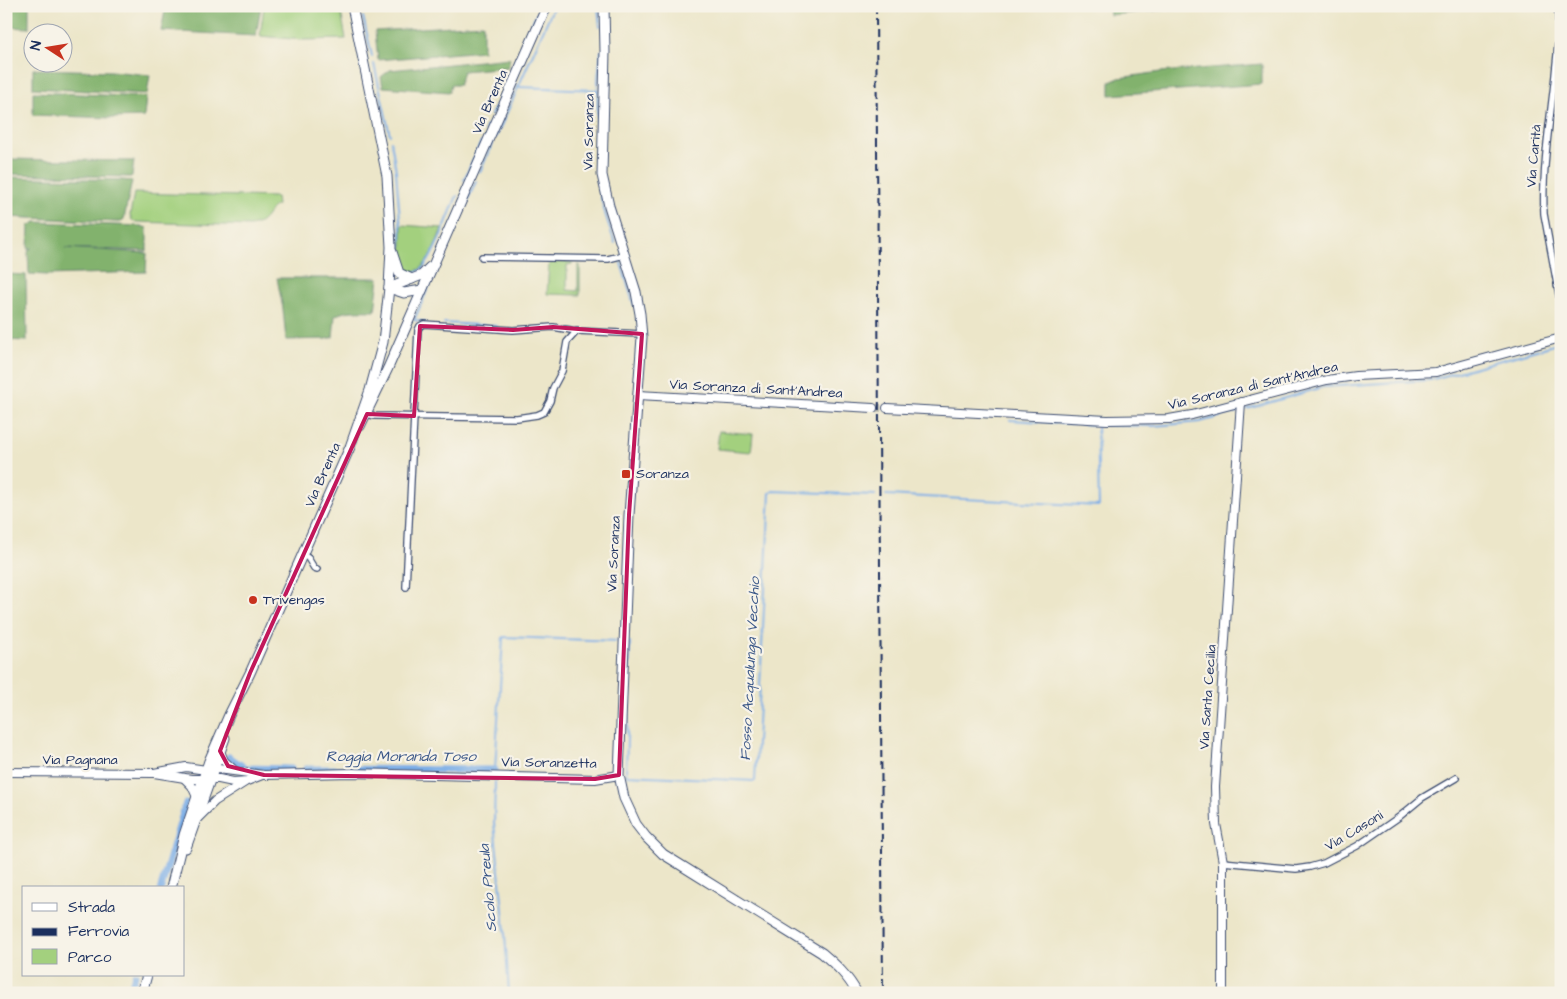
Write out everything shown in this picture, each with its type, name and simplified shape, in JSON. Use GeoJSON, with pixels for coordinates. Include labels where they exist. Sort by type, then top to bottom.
{"type":"FeatureCollection","features":[{"type":"Feature","properties":{"kind":"main road"},"geometry":{"type":"LineString","coordinates":[[350,447],[377,369],[383,342],[391,247],[387,176],[352,6]]}},
{"type":"Feature","properties":{"kind":"main road","name":"Via Brenta"},"geometry":{"type":"LineString","coordinates":[[173,886],[190,837],[207,774],[229,715],[250,673],[350,447],[367,414],[547,6]]}},
{"type":"Feature","properties":{"kind":"main road","name":"Via Soranza"},"geometry":{"type":"LineString","coordinates":[[604,6],[606,53],[602,175],[606,198],[639,303],[642,334],[629,515],[619,775]]}},
{"type":"Feature","properties":{"kind":"main road"},"geometry":{"type":"LineString","coordinates":[[391,247],[399,272],[405,277],[413,279]]}},
{"type":"Feature","properties":{"kind":"main road","name":"Via Brenta"},"geometry":{"type":"LineString","coordinates":[[389,288],[422,275],[433,263]]}},
{"type":"Feature","properties":{"kind":"main road"},"geometry":{"type":"LineString","coordinates":[[389,288],[404,293],[422,290]]}},
{"type":"Feature","properties":{"kind":"main road","name":"Via Brenta"},"geometry":{"type":"LineString","coordinates":[[172,886],[184,834],[196,797],[220,751],[250,673]]}},
{"type":"Feature","properties":{"kind":"main road"},"geometry":{"type":"LineString","coordinates":[[190,837],[191,823],[207,774],[220,779]]}},
{"type":"Feature","properties":{"kind":"main road"},"geometry":{"type":"LineString","coordinates":[[619,775],[629,811],[636,824],[656,847],[681,866],[822,954],[842,970],[852,982],[857,993]]}},
{"type":"Feature","properties":{"kind":"main road"},"geometry":{"type":"LineString","coordinates":[[142,993],[147,976]]}},
{"type":"Feature","properties":{"kind":"street","name":"Via Carità"},"geometry":{"type":"LineString","coordinates":[[1557,6],[1559,29],[1547,143],[1544,214],[1561,306]]}},
{"type":"Feature","properties":{"kind":"street"},"geometry":{"type":"LineString","coordinates":[[482,257],[608,259],[624,255]]}},
{"type":"Feature","properties":{"kind":"street"},"geometry":{"type":"LineString","coordinates":[[406,587],[418,330],[420,326],[424,324],[513,330],[553,326],[577,331],[642,334]]}},
{"type":"Feature","properties":{"kind":"street"},"geometry":{"type":"LineString","coordinates":[[367,414],[375,416],[517,418],[537,415],[544,412],[550,401],[562,371],[567,342],[577,331]]}},
{"type":"Feature","properties":{"kind":"street","name":"Via Soranza di Sant'Andrea"},"geometry":{"type":"LineString","coordinates":[[887,408],[1107,420],[1169,419],[1327,380],[1356,376],[1436,372],[1561,338]]}},
{"type":"Feature","properties":{"kind":"street","name":"Via Soranza di Sant'Andrea"},"geometry":{"type":"LineString","coordinates":[[638,395],[873,408]]}},
{"type":"Feature","properties":{"kind":"street","name":"Via Santa Cecilia"},"geometry":{"type":"LineString","coordinates":[[1223,993],[1223,862],[1216,824],[1215,787],[1241,402]]}},
{"type":"Feature","properties":{"kind":"street"},"geometry":{"type":"LineString","coordinates":[[303,555],[317,569]]}},
{"type":"Feature","properties":{"kind":"street"},"geometry":{"type":"LineString","coordinates":[[220,751],[224,761],[234,770]]}},
{"type":"Feature","properties":{"kind":"street","name":"Via Pagnana"},"geometry":{"type":"LineString","coordinates":[[154,773],[186,767],[207,774]]}},
{"type":"Feature","properties":{"kind":"street","name":"Via Soranzetta"},"geometry":{"type":"LineString","coordinates":[[207,774],[234,770],[264,775],[371,774],[574,779],[595,779],[619,775]]}},
{"type":"Feature","properties":{"kind":"street","name":"Via Pagnana"},"geometry":{"type":"LineString","coordinates":[[6,772],[154,773],[184,778],[207,774]]}},
{"type":"Feature","properties":{"kind":"street","name":"Via Soranzetta"},"geometry":{"type":"LineString","coordinates":[[220,779],[233,782],[264,775]]}},
{"type":"Feature","properties":{"kind":"street"},"geometry":{"type":"LineString","coordinates":[[184,778],[192,786],[196,797]]}},
{"type":"Feature","properties":{"kind":"street","name":"Via Casoni"},"geometry":{"type":"LineString","coordinates":[[1223,862],[1296,869],[1320,865],[1357,846],[1399,817],[1422,798],[1456,778]]}},
{"type":"Feature","properties":{"kind":"street"},"geometry":{"type":"LineString","coordinates":[[194,822],[215,801],[247,780]]}},
{"type":"Feature","properties":{"kind":"highlighted area"},"geometry":{"type":"Polygon","coordinates":[[[420,326],[513,330],[553,327],[642,334],[629,515],[619,775],[595,779],[264,775],[228,766],[220,751],[250,673],[367,414],[414,416],[420,326]]]}},
{"type":"Feature","properties":{"kind":"green space"},"geometry":{"type":"Polygon","coordinates":[[[6,6],[29,6],[29,22],[22,22],[22,28],[6,27],[6,6]]]}},
{"type":"Feature","properties":{"kind":"green space"},"geometry":{"type":"Polygon","coordinates":[[[166,6],[261,6],[256,36],[161,31],[166,6]]]}},
{"type":"Feature","properties":{"kind":"green space"},"geometry":{"type":"Polygon","coordinates":[[[264,6],[340,6],[346,39],[303,40],[260,36],[264,6]]]}},
{"type":"Feature","properties":{"kind":"green space"},"geometry":{"type":"Polygon","coordinates":[[[1109,6],[1203,6],[1110,15],[1109,6]]]}},
{"type":"Feature","properties":{"kind":"green space"},"geometry":{"type":"Polygon","coordinates":[[[483,24],[483,51],[378,60],[375,31],[483,24]]]}},
{"type":"Feature","properties":{"kind":"green space"},"geometry":{"type":"Polygon","coordinates":[[[510,58],[508,67],[463,71],[459,85],[451,85],[449,92],[383,87],[381,77],[390,70],[510,58]]]}},
{"type":"Feature","properties":{"kind":"green space"},"geometry":{"type":"Polygon","coordinates":[[[1262,64],[1262,84],[1110,95],[1110,82],[1119,78],[1160,72],[1262,64]]]}},
{"type":"Feature","properties":{"kind":"green space"},"geometry":{"type":"Polygon","coordinates":[[[111,71],[150,75],[147,94],[33,88],[33,72],[111,71]]]}},
{"type":"Feature","properties":{"kind":"green space"},"geometry":{"type":"Polygon","coordinates":[[[33,92],[146,97],[144,117],[112,118],[33,115],[33,92]]]}},
{"type":"Feature","properties":{"kind":"green space"},"geometry":{"type":"Polygon","coordinates":[[[6,159],[134,161],[132,176],[130,177],[6,174],[6,159]]]}},
{"type":"Feature","properties":{"kind":"green space"},"geometry":{"type":"Polygon","coordinates":[[[6,177],[132,181],[124,219],[121,222],[117,222],[6,217],[6,177]]]}},
{"type":"Feature","properties":{"kind":"green space"},"geometry":{"type":"Polygon","coordinates":[[[134,193],[276,197],[277,205],[263,220],[256,225],[250,226],[136,222],[132,220],[130,215],[134,193]]]}},
{"type":"Feature","properties":{"kind":"green space"},"geometry":{"type":"Polygon","coordinates":[[[36,222],[141,226],[147,228],[147,251],[65,248],[147,253],[146,272],[29,274],[28,253],[29,249],[32,248],[28,248],[29,226],[36,222]]]}},
{"type":"Feature","properties":{"kind":"green space"},"geometry":{"type":"Polygon","coordinates":[[[402,225],[442,228],[428,260],[416,271],[409,271],[402,265],[402,225]]]}},
{"type":"Feature","properties":{"kind":"green space"},"geometry":{"type":"Polygon","coordinates":[[[549,262],[572,262],[572,264],[567,265],[567,290],[578,291],[578,265],[580,265],[580,295],[547,294],[549,262]]]}},
{"type":"Feature","properties":{"kind":"green space"},"geometry":{"type":"Polygon","coordinates":[[[6,274],[26,275],[27,341],[6,340],[6,274]]]}},
{"type":"Feature","properties":{"kind":"green space"},"geometry":{"type":"Polygon","coordinates":[[[277,278],[379,278],[375,311],[349,311],[335,316],[333,337],[327,339],[286,340],[277,278]]]}},
{"type":"Feature","properties":{"kind":"green space"},"geometry":{"type":"Polygon","coordinates":[[[719,431],[753,434],[751,452],[717,449],[719,431]]]}},
{"type":"Feature","properties":{"kind":"waterway"},"geometry":{"type":"LineString","coordinates":[[361,6],[362,11]]}},
{"type":"Feature","properties":{"kind":"waterway"},"geometry":{"type":"LineString","coordinates":[[527,39],[534,18],[542,6]]}},
{"type":"Feature","properties":{"kind":"waterway"},"geometry":{"type":"LineString","coordinates":[[496,137],[554,6]]}},
{"type":"Feature","properties":{"kind":"waterway"},"geometry":{"type":"LineString","coordinates":[[598,6],[600,26]]}},
{"type":"Feature","properties":{"kind":"waterway"},"geometry":{"type":"LineString","coordinates":[[363,17],[372,56]]}},
{"type":"Feature","properties":{"kind":"waterway"},"geometry":{"type":"LineString","coordinates":[[504,91],[524,45]]}},
{"type":"Feature","properties":{"kind":"waterway"},"geometry":{"type":"LineString","coordinates":[[597,140],[598,79],[601,51]]}},
{"type":"Feature","properties":{"kind":"waterway"},"geometry":{"type":"LineString","coordinates":[[374,64],[390,135]]}},
{"type":"Feature","properties":{"kind":"waterway"},"geometry":{"type":"LineString","coordinates":[[518,87],[598,90]]}},
{"type":"Feature","properties":{"kind":"waterway"},"geometry":{"type":"LineString","coordinates":[[491,115],[501,97]]}},
{"type":"Feature","properties":{"kind":"waterway"},"geometry":{"type":"LineString","coordinates":[[485,131],[487,125]]}},
{"type":"Feature","properties":{"kind":"waterway"},"geometry":{"type":"LineString","coordinates":[[391,141],[396,171],[401,231],[399,261]]}},
{"type":"Feature","properties":{"kind":"waterway"},"geometry":{"type":"LineString","coordinates":[[464,180],[481,142]]}},
{"type":"Feature","properties":{"kind":"waterway"},"geometry":{"type":"LineString","coordinates":[[480,172],[492,144]]}},
{"type":"Feature","properties":{"kind":"waterway"},"geometry":{"type":"LineString","coordinates":[[597,148],[597,173],[601,196],[615,243]]}},
{"type":"Feature","properties":{"kind":"waterway"},"geometry":{"type":"LineString","coordinates":[[459,220],[476,181]]}},
{"type":"Feature","properties":{"kind":"waterway"},"geometry":{"type":"LineString","coordinates":[[401,267],[407,272],[412,273],[424,267],[435,249],[457,196]]}},
{"type":"Feature","properties":{"kind":"waterway"},"geometry":{"type":"LineString","coordinates":[[621,263],[634,305]]}},
{"type":"Feature","properties":{"kind":"waterway"},"geometry":{"type":"LineString","coordinates":[[425,322],[414,320],[438,265]]}},
{"type":"Feature","properties":{"kind":"waterway"},"geometry":{"type":"LineString","coordinates":[[444,323],[497,326]]}},
{"type":"Feature","properties":{"kind":"waterway","name":"Fosso Acqualunga Vecchio"},"geometry":{"type":"LineString","coordinates":[[1247,409],[1323,387],[1430,380],[1561,343]]}},
{"type":"Feature","properties":{"kind":"waterway","name":"Fosso Acqualunga Vecchio"},"geometry":{"type":"LineString","coordinates":[[1010,420],[1153,426],[1200,422],[1237,412]]}},
{"type":"Feature","properties":{"kind":"waterway","name":"Fosso Acqualunga Vecchio"},"geometry":{"type":"LineString","coordinates":[[886,495],[1099,506],[1097,425]]}},
{"type":"Feature","properties":{"kind":"waterway","name":"Fosso Acqualunga Vecchio"},"geometry":{"type":"LineString","coordinates":[[630,642],[627,775],[755,781],[770,493],[773,491],[875,495]]}},
{"type":"Feature","properties":{"kind":"waterway","name":"Fosso Acqualunga Vecchio"},"geometry":{"type":"LineString","coordinates":[[495,770],[503,637],[619,641]]}},
{"type":"Feature","properties":{"kind":"waterway","name":"Roggia Moranda Toso"},"geometry":{"type":"LineString","coordinates":[[229,757],[245,768],[291,769]]}},
{"type":"Feature","properties":{"kind":"waterway","name":"Roggia Moranda Toso"},"geometry":{"type":"LineString","coordinates":[[306,769],[495,770]]}},
{"type":"Feature","properties":{"kind":"waterway","name":"Scolo Preula"},"geometry":{"type":"LineString","coordinates":[[495,782],[494,823],[509,993]]}},
{"type":"Feature","properties":{"kind":"waterway","name":"Roggia Moranda Toso"},"geometry":{"type":"LineString","coordinates":[[162,886],[186,803]]}},
{"type":"Feature","properties":{"kind":"waterway","name":"Roggia Moranda Toso"},"geometry":{"type":"LineString","coordinates":[[130,993],[135,976]]}},
{"type":"Feature","properties":{"kind":"tunnel"},"geometry":{"type":"LineString","coordinates":[[873,408],[887,408]]}},
{"type":"Feature","properties":{"kind":"railway"},"geometry":{"type":"LineString","coordinates":[[876,6],[883,993]]}},
{"type":"Feature","properties":{"kind":"place","name":"Soranza"},"geometry":{"type":"Point","coordinates":[626,474]}},
{"type":"Feature","properties":{"kind":"place","name":"Trivengas"},"geometry":{"type":"Point","coordinates":[253,600]}}]}
